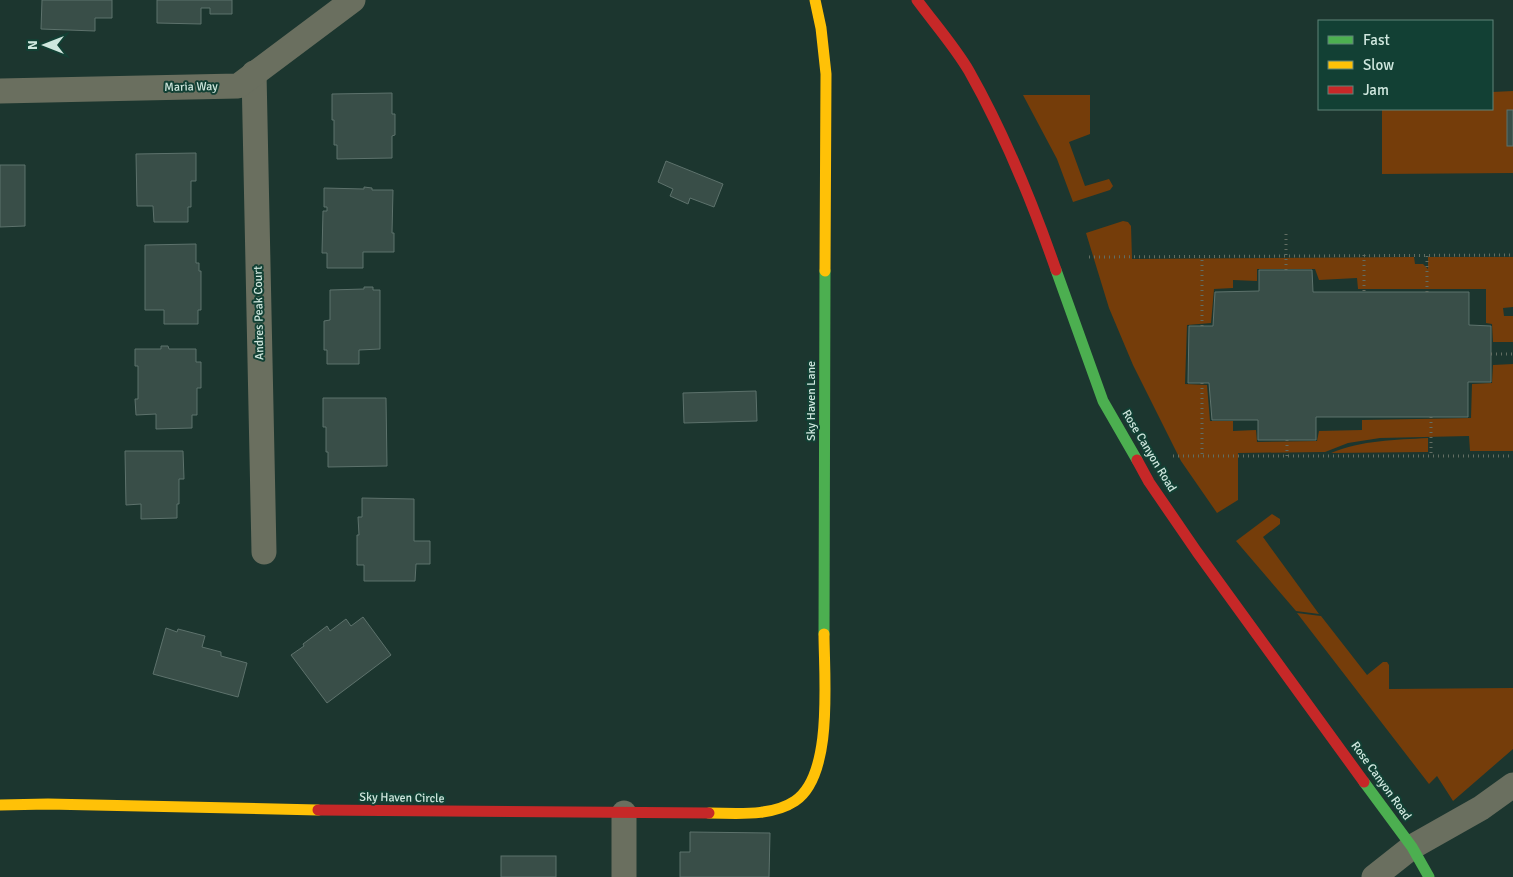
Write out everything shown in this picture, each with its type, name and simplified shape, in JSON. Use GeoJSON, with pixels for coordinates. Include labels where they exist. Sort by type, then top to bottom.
{"type":"FeatureCollection","features":[{"type":"Feature","properties":{"kind":"street","name":"Maria Way"},"geometry":{"type":"LineString","coordinates":[[0,91],[238,86],[353,0]]}},
{"type":"Feature","properties":{"kind":"street","name":"Sky Haven Lane"},"geometry":{"type":"LineString","coordinates":[[801,798],[816,776],[822,754],[824,728],[826,74],[821,28],[815,0]]}},
{"type":"Feature","properties":{"kind":"street","name":"Rose Canyon Road"},"geometry":{"type":"LineString","coordinates":[[917,0],[968,70],[1002,138],[1041,228],[1104,401],[1149,482],[1197,552],[1412,847],[1429,877]]}},
{"type":"Feature","properties":{"kind":"street","name":"Andres Peak Court"},"geometry":{"type":"LineString","coordinates":[[254,73],[264,552]]}},
{"type":"Feature","properties":{"kind":"street"},"geometry":{"type":"LineString","coordinates":[[1374,877],[1412,847],[1480,808],[1513,785]]}},
{"type":"Feature","properties":{"kind":"street","name":"Sky Haven Circle"},"geometry":{"type":"LineString","coordinates":[[0,805],[48,804],[390,812],[762,812],[782,808],[801,798]]}},
{"type":"Feature","properties":{"kind":"street"},"geometry":{"type":"LineString","coordinates":[[624,813],[624,877]]}},
{"type":"Feature","properties":{"kind":"path"},"geometry":{"type":"LineString","coordinates":[[1286,232],[1286,270]]}},
{"type":"Feature","properties":{"kind":"path"},"geometry":{"type":"LineString","coordinates":[[1364,255],[1364,292]]}},
{"type":"Feature","properties":{"kind":"path"},"geometry":{"type":"LineString","coordinates":[[1427,255],[1427,292]]}},
{"type":"Feature","properties":{"kind":"path"},"geometry":{"type":"LineString","coordinates":[[1090,257],[1513,255]]}},
{"type":"Feature","properties":{"kind":"path"},"geometry":{"type":"LineString","coordinates":[[1202,256],[1202,326]]}},
{"type":"Feature","properties":{"kind":"path"},"geometry":{"type":"LineString","coordinates":[[1491,354],[1513,354]]}},
{"type":"Feature","properties":{"kind":"path"},"geometry":{"type":"LineString","coordinates":[[1202,383],[1202,456]]}},
{"type":"Feature","properties":{"kind":"path"},"geometry":{"type":"LineString","coordinates":[[1431,417],[1431,455]]}},
{"type":"Feature","properties":{"kind":"path"},"geometry":{"type":"LineString","coordinates":[[1287,440],[1287,456]]}},
{"type":"Feature","properties":{"kind":"path"},"geometry":{"type":"LineString","coordinates":[[1173,456],[1513,456]]}},
{"type":"Feature","properties":{"kind":"shaded area"},"geometry":{"type":"Polygon","coordinates":[[[1513,91],[1513,173],[1382,174],[1382,110],[1493,110],[1493,92],[1513,91]]]}},
{"type":"Feature","properties":{"kind":"shaded area"},"geometry":{"type":"Polygon","coordinates":[[[1023,95],[1090,95],[1090,134],[1069,142],[1085,186],[1109,179],[1113,186],[1110,190],[1073,202],[1057,159],[1023,95]]]}},
{"type":"Feature","properties":{"kind":"shaded area"},"geometry":{"type":"Polygon","coordinates":[[[1123,221],[1128,222],[1131,226],[1132,259],[1414,257],[1415,264],[1423,264],[1428,269],[1428,257],[1513,257],[1513,307],[1503,308],[1504,316],[1513,316],[1513,342],[1493,342],[1492,324],[1486,323],[1486,289],[1358,289],[1357,278],[1319,280],[1315,269],[1257,269],[1257,281],[1233,280],[1233,288],[1214,289],[1211,323],[1187,325],[1185,384],[1207,385],[1210,421],[1233,421],[1233,431],[1256,430],[1257,442],[1317,441],[1319,431],[1362,430],[1362,420],[1471,418],[1472,384],[1492,383],[1493,365],[1513,364],[1513,451],[1470,451],[1469,436],[1380,438],[1348,443],[1325,452],[1238,453],[1238,500],[1217,513],[1181,461],[1133,365],[1109,308],[1086,233],[1123,221]]]}},
{"type":"Feature","properties":{"kind":"shaded area"},"geometry":{"type":"Polygon","coordinates":[[[1428,438],[1428,452],[1331,453],[1367,443],[1428,438]]]}},
{"type":"Feature","properties":{"kind":"shaded area"},"geometry":{"type":"Polygon","coordinates":[[[1272,514],[1280,519],[1280,524],[1263,537],[1319,614],[1296,611],[1236,541],[1272,514]]]}},
{"type":"Feature","properties":{"kind":"shaded area"},"geometry":{"type":"Polygon","coordinates":[[[1297,613],[1321,616],[1367,675],[1383,662],[1387,662],[1389,665],[1389,689],[1513,688],[1513,749],[1453,801],[1437,776],[1429,784],[1297,613]]]}},
{"type":"Feature","properties":{"kind":"building"},"geometry":{"type":"Polygon","coordinates":[[[42,0],[112,0],[112,18],[95,18],[95,31],[41,29],[42,0]]]}},
{"type":"Feature","properties":{"kind":"building"},"geometry":{"type":"Polygon","coordinates":[[[157,0],[232,0],[232,14],[210,14],[210,8],[201,8],[201,24],[157,23],[157,0]]]}},
{"type":"Feature","properties":{"kind":"building"},"geometry":{"type":"Polygon","coordinates":[[[392,93],[395,135],[392,136],[392,158],[337,159],[337,145],[334,145],[334,120],[332,120],[332,94],[392,93]]]}},
{"type":"Feature","properties":{"kind":"building"},"geometry":{"type":"Polygon","coordinates":[[[1507,110],[1513,110],[1513,146],[1507,146],[1507,110]]]}},
{"type":"Feature","properties":{"kind":"building"},"geometry":{"type":"Polygon","coordinates":[[[196,153],[196,181],[191,181],[191,207],[188,207],[188,222],[154,222],[153,206],[137,206],[136,154],[196,153]]]}},
{"type":"Feature","properties":{"kind":"building"},"geometry":{"type":"Polygon","coordinates":[[[666,161],[723,184],[714,207],[690,198],[688,204],[670,196],[673,189],[658,182],[666,161]]]}},
{"type":"Feature","properties":{"kind":"building"},"geometry":{"type":"Polygon","coordinates":[[[0,165],[25,165],[25,226],[0,227],[0,165]]]}},
{"type":"Feature","properties":{"kind":"building"},"geometry":{"type":"Polygon","coordinates":[[[364,187],[372,188],[372,190],[393,190],[392,233],[394,233],[394,252],[363,252],[363,268],[327,268],[327,253],[322,253],[323,211],[327,211],[327,207],[324,207],[324,188],[364,189],[364,187]]]}},
{"type":"Feature","properties":{"kind":"building"},"geometry":{"type":"Polygon","coordinates":[[[196,244],[196,263],[199,263],[199,271],[201,271],[201,310],[198,310],[198,324],[164,324],[164,310],[145,310],[145,245],[196,244]]]}},
{"type":"Feature","properties":{"kind":"building"},"geometry":{"type":"Polygon","coordinates":[[[1259,270],[1312,270],[1313,292],[1469,292],[1469,325],[1491,326],[1491,382],[1468,382],[1468,417],[1316,417],[1316,440],[1258,440],[1258,420],[1212,420],[1209,383],[1188,383],[1189,326],[1213,326],[1215,292],[1259,291],[1259,270]]]}},
{"type":"Feature","properties":{"kind":"building"},"geometry":{"type":"Polygon","coordinates":[[[364,287],[373,287],[373,290],[380,290],[380,349],[359,350],[359,364],[327,364],[327,350],[324,350],[324,321],[330,320],[330,290],[364,289],[364,287]]]}},
{"type":"Feature","properties":{"kind":"building"},"geometry":{"type":"Polygon","coordinates":[[[161,346],[168,346],[169,349],[196,349],[196,362],[201,362],[201,388],[197,388],[197,415],[192,415],[192,428],[156,429],[156,414],[136,415],[135,399],[138,399],[138,366],[135,366],[135,349],[161,349],[161,346]]]}},
{"type":"Feature","properties":{"kind":"building"},"geometry":{"type":"Polygon","coordinates":[[[756,391],[757,421],[684,423],[683,393],[756,391]]]}},
{"type":"Feature","properties":{"kind":"building"},"geometry":{"type":"Polygon","coordinates":[[[323,398],[386,398],[387,466],[328,467],[326,427],[323,427],[323,398]]]}},
{"type":"Feature","properties":{"kind":"building"},"geometry":{"type":"Polygon","coordinates":[[[125,451],[183,451],[184,479],[179,479],[177,518],[141,519],[141,504],[126,505],[125,451]]]}},
{"type":"Feature","properties":{"kind":"building"},"geometry":{"type":"Polygon","coordinates":[[[362,498],[414,499],[414,541],[430,541],[430,564],[416,564],[415,581],[364,581],[364,565],[357,565],[358,517],[362,517],[362,498]]]}},
{"type":"Feature","properties":{"kind":"building"},"geometry":{"type":"Polygon","coordinates":[[[363,617],[391,655],[327,703],[291,655],[327,626],[330,631],[346,619],[351,626],[363,617]]]}},
{"type":"Feature","properties":{"kind":"building"},"geometry":{"type":"Polygon","coordinates":[[[166,628],[177,632],[178,629],[205,636],[202,647],[221,652],[221,656],[247,663],[238,697],[153,674],[166,628]]]}},
{"type":"Feature","properties":{"kind":"building"},"geometry":{"type":"Polygon","coordinates":[[[690,832],[770,833],[769,877],[680,877],[680,852],[690,852],[690,832]]]}},
{"type":"Feature","properties":{"kind":"building"},"geometry":{"type":"Polygon","coordinates":[[[501,856],[556,856],[556,877],[501,877],[501,856]]]}},
{"type":"Feature","properties":{"kind":"traffic: fast"},"geometry":{"type":"LineString","coordinates":[[1056,270],[1103,401],[1137,460]]}},
{"type":"Feature","properties":{"kind":"traffic: fast"},"geometry":{"type":"LineString","coordinates":[[824,634],[825,271]]}},
{"type":"Feature","properties":{"kind":"traffic: fast"},"geometry":{"type":"LineString","coordinates":[[1364,782],[1412,847],[1429,877]]}},
{"type":"Feature","properties":{"kind":"traffic: slow"},"geometry":{"type":"LineString","coordinates":[[815,0],[821,28],[826,74],[825,271]]}},
{"type":"Feature","properties":{"kind":"traffic: slow"},"geometry":{"type":"LineString","coordinates":[[709,813],[753,813],[775,810],[795,801],[807,788],[816,770],[824,724],[824,634]]}},
{"type":"Feature","properties":{"kind":"traffic: slow"},"geometry":{"type":"LineString","coordinates":[[0,805],[48,804],[318,810]]}},
{"type":"Feature","properties":{"kind":"traffic: jam"},"geometry":{"type":"LineString","coordinates":[[917,0],[957,53],[982,94],[1017,168],[1056,270]]}},
{"type":"Feature","properties":{"kind":"traffic: jam"},"geometry":{"type":"LineString","coordinates":[[1137,460],[1149,482],[1197,552],[1364,782]]}},
{"type":"Feature","properties":{"kind":"traffic: jam"},"geometry":{"type":"LineString","coordinates":[[318,810],[709,813]]}}]}
